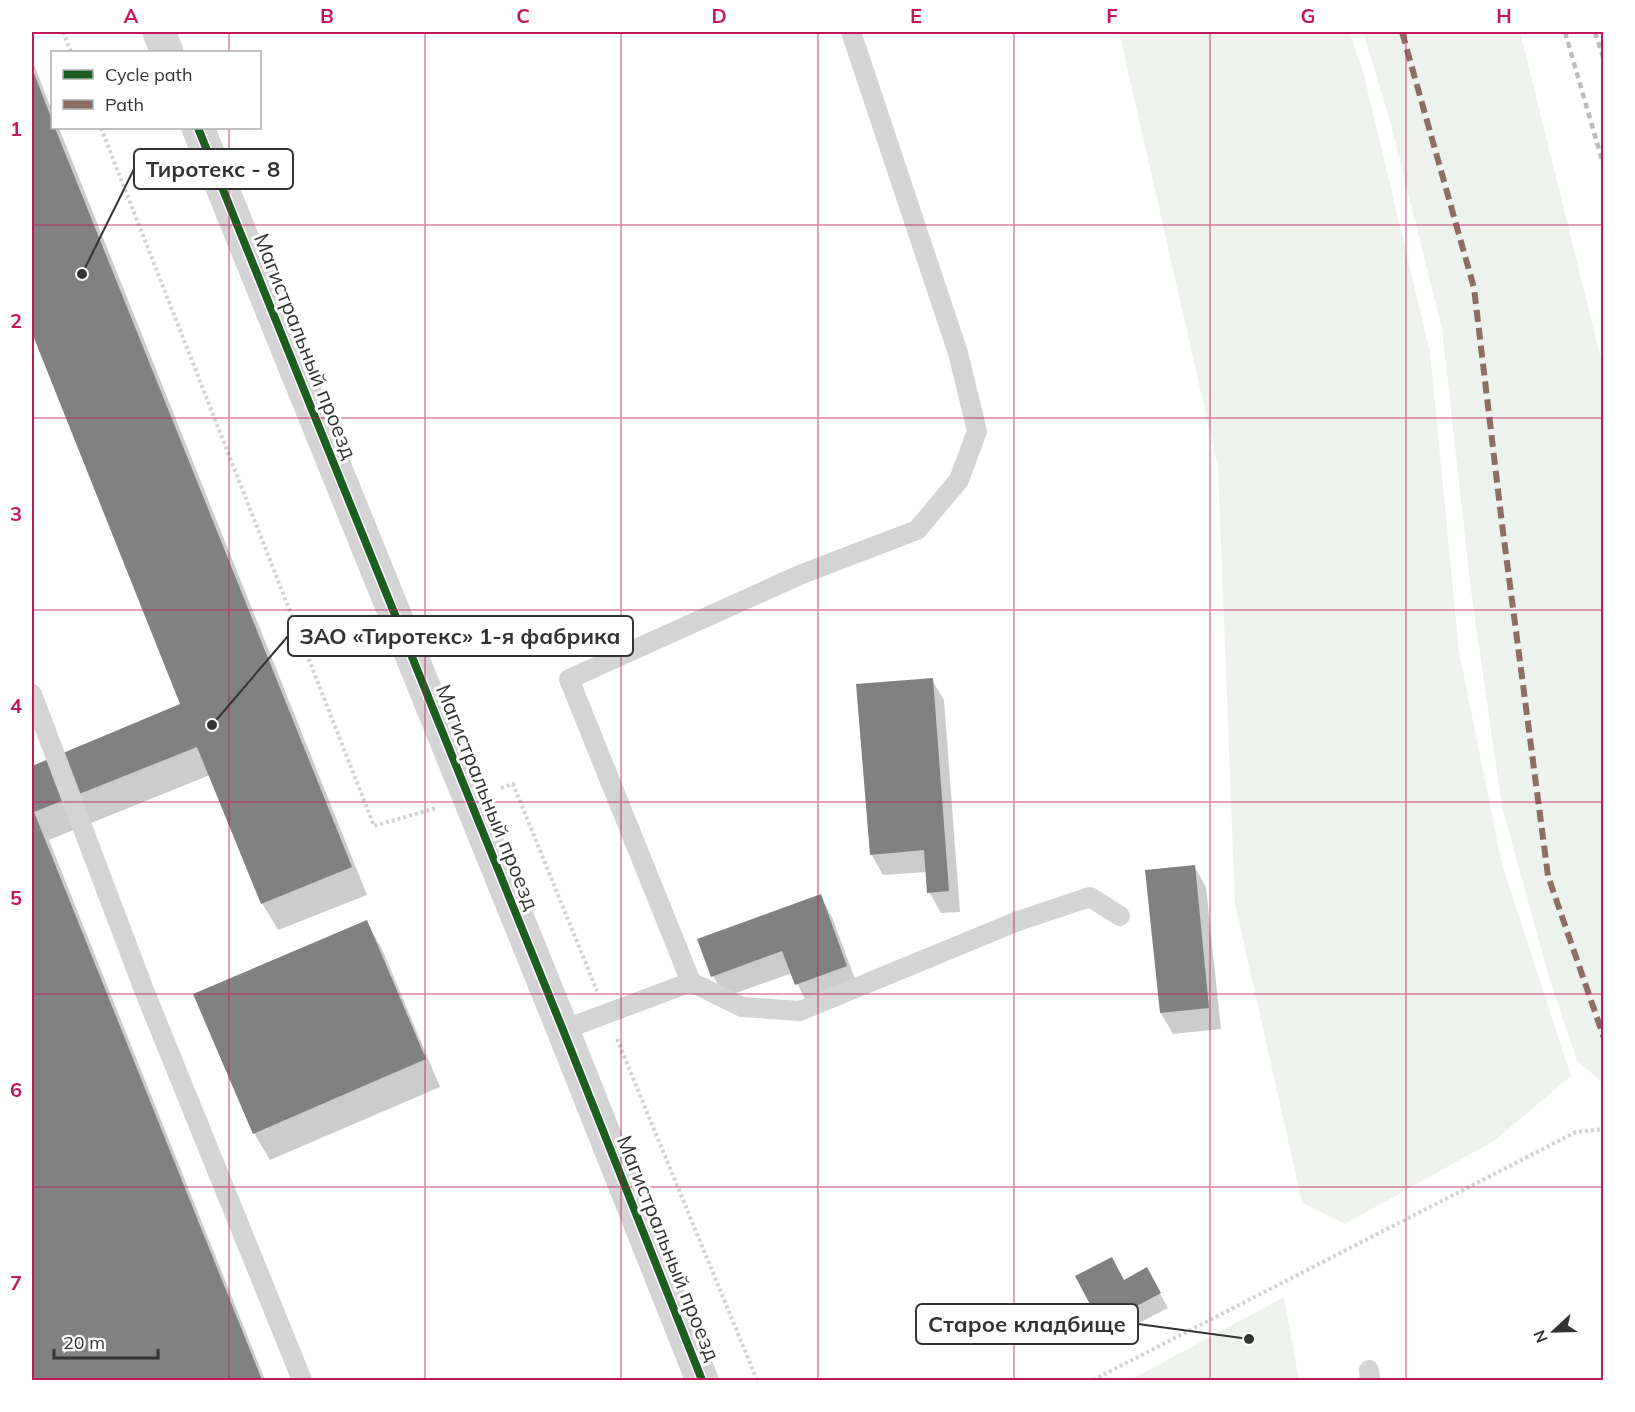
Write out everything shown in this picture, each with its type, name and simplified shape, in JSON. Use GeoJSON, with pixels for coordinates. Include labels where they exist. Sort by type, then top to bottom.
{"type":"FeatureCollection","features":[{"type":"Feature","properties":{"kind":"street"},"geometry":{"type":"LineString","coordinates":[[159,32],[167,51]]}},
{"type":"Feature","properties":{"kind":"street","name":"Магистральный проезд"},"geometry":{"type":"LineString","coordinates":[[198,129],[702,1380]]}},
{"type":"Feature","properties":{"kind":"lane"},"geometry":{"type":"LineString","coordinates":[[851,32],[958,353],[977,431],[958,480],[917,530],[802,574],[569,679],[691,982],[742,1006],[800,1011],[1018,921],[1090,897],[1120,916]]}},
{"type":"Feature","properties":{"kind":"lane"},"geometry":{"type":"LineString","coordinates":[[32,694],[144,990],[302,1380]]}},
{"type":"Feature","properties":{"kind":"lane"},"geometry":{"type":"LineString","coordinates":[[563,1030],[691,982]]}},
{"type":"Feature","properties":{"kind":"path"},"geometry":{"type":"LineString","coordinates":[[63,32],[71,51]]}},
{"type":"Feature","properties":{"kind":"path"},"geometry":{"type":"LineString","coordinates":[[1093,1380],[1576,1132],[1604,1129]]}},
{"type":"Feature","properties":{"kind":"shaded area"},"geometry":{"type":"Polygon","coordinates":[[[1119,32],[1350,32],[1363,71],[1430,352],[1459,651],[1502,864],[1571,1076],[1494,1141],[1345,1224],[1302,1203],[1235,904],[1218,468],[1119,32]]]}},
{"type":"Feature","properties":{"kind":"shaded area"},"geometry":{"type":"Polygon","coordinates":[[[1363,32],[1520,32],[1603,366],[1603,1083],[1577,1061],[1550,981],[1502,807],[1471,592],[1442,329],[1390,121],[1363,32]]]}},
{"type":"Feature","properties":{"kind":"shaded area"},"geometry":{"type":"Polygon","coordinates":[[[1284,1297],[1299,1380],[1130,1380],[1284,1297]]]}},
{"type":"Feature","properties":{"kind":"building"},"geometry":{"type":"Polygon","coordinates":[[[32,68],[51,117],[51,129],[55,129],[352,867],[261,904],[197,747],[34,812],[262,1380],[32,1380],[32,766],[180,704],[32,333],[32,68]]]}},
{"type":"Feature","properties":{"kind":"building"},"geometry":{"type":"Polygon","coordinates":[[[933,678],[949,891],[927,893],[924,850],[870,855],[856,684],[933,678]]]}},
{"type":"Feature","properties":{"kind":"building"},"geometry":{"type":"Polygon","coordinates":[[[1195,865],[1209,1008],[1160,1013],[1145,870],[1195,865]]]}},
{"type":"Feature","properties":{"kind":"building"},"geometry":{"type":"Polygon","coordinates":[[[821,894],[847,966],[795,985],[782,951],[711,977],[697,939],[821,894]]]}},
{"type":"Feature","properties":{"kind":"building"},"geometry":{"type":"Polygon","coordinates":[[[367,920],[426,1059],[253,1134],[193,994],[367,920]]]}},
{"type":"Feature","properties":{"kind":"building"},"geometry":{"type":"Polygon","coordinates":[[[1112,1257],[1124,1280],[1147,1267],[1161,1293],[1101,1325],[1075,1276],[1112,1257]]]}},
{"type":"Feature","properties":{"kind":"railway"},"geometry":{"type":"LineString","coordinates":[[1565,32],[1604,167]]}},
{"type":"Feature","properties":{"kind":"railway"},"geometry":{"type":"LineString","coordinates":[[1595,32],[1604,60]]}},
{"type":"Feature","properties":{"kind":"marked path"},"geometry":{"type":"LineString","coordinates":[[1402,32],[1474,288],[1548,876],[1604,1038]]}},
{"type":"Feature","properties":{"kind":"cycle path"},"geometry":{"type":"LineString","coordinates":[[198,129],[702,1380]]}},
{"type":"Feature","properties":{"kind":"place","name":"Тиротекс - 8"},"geometry":{"type":"Point","coordinates":[82,274]}},
{"type":"Feature","properties":{"kind":"place","name":"ЗАО «Тиротекс» 1-я фабрика"},"geometry":{"type":"Point","coordinates":[212,725]}},
{"type":"Feature","properties":{"kind":"place","name":"Старое кладбище"},"geometry":{"type":"Point","coordinates":[1249,1339]}}]}
